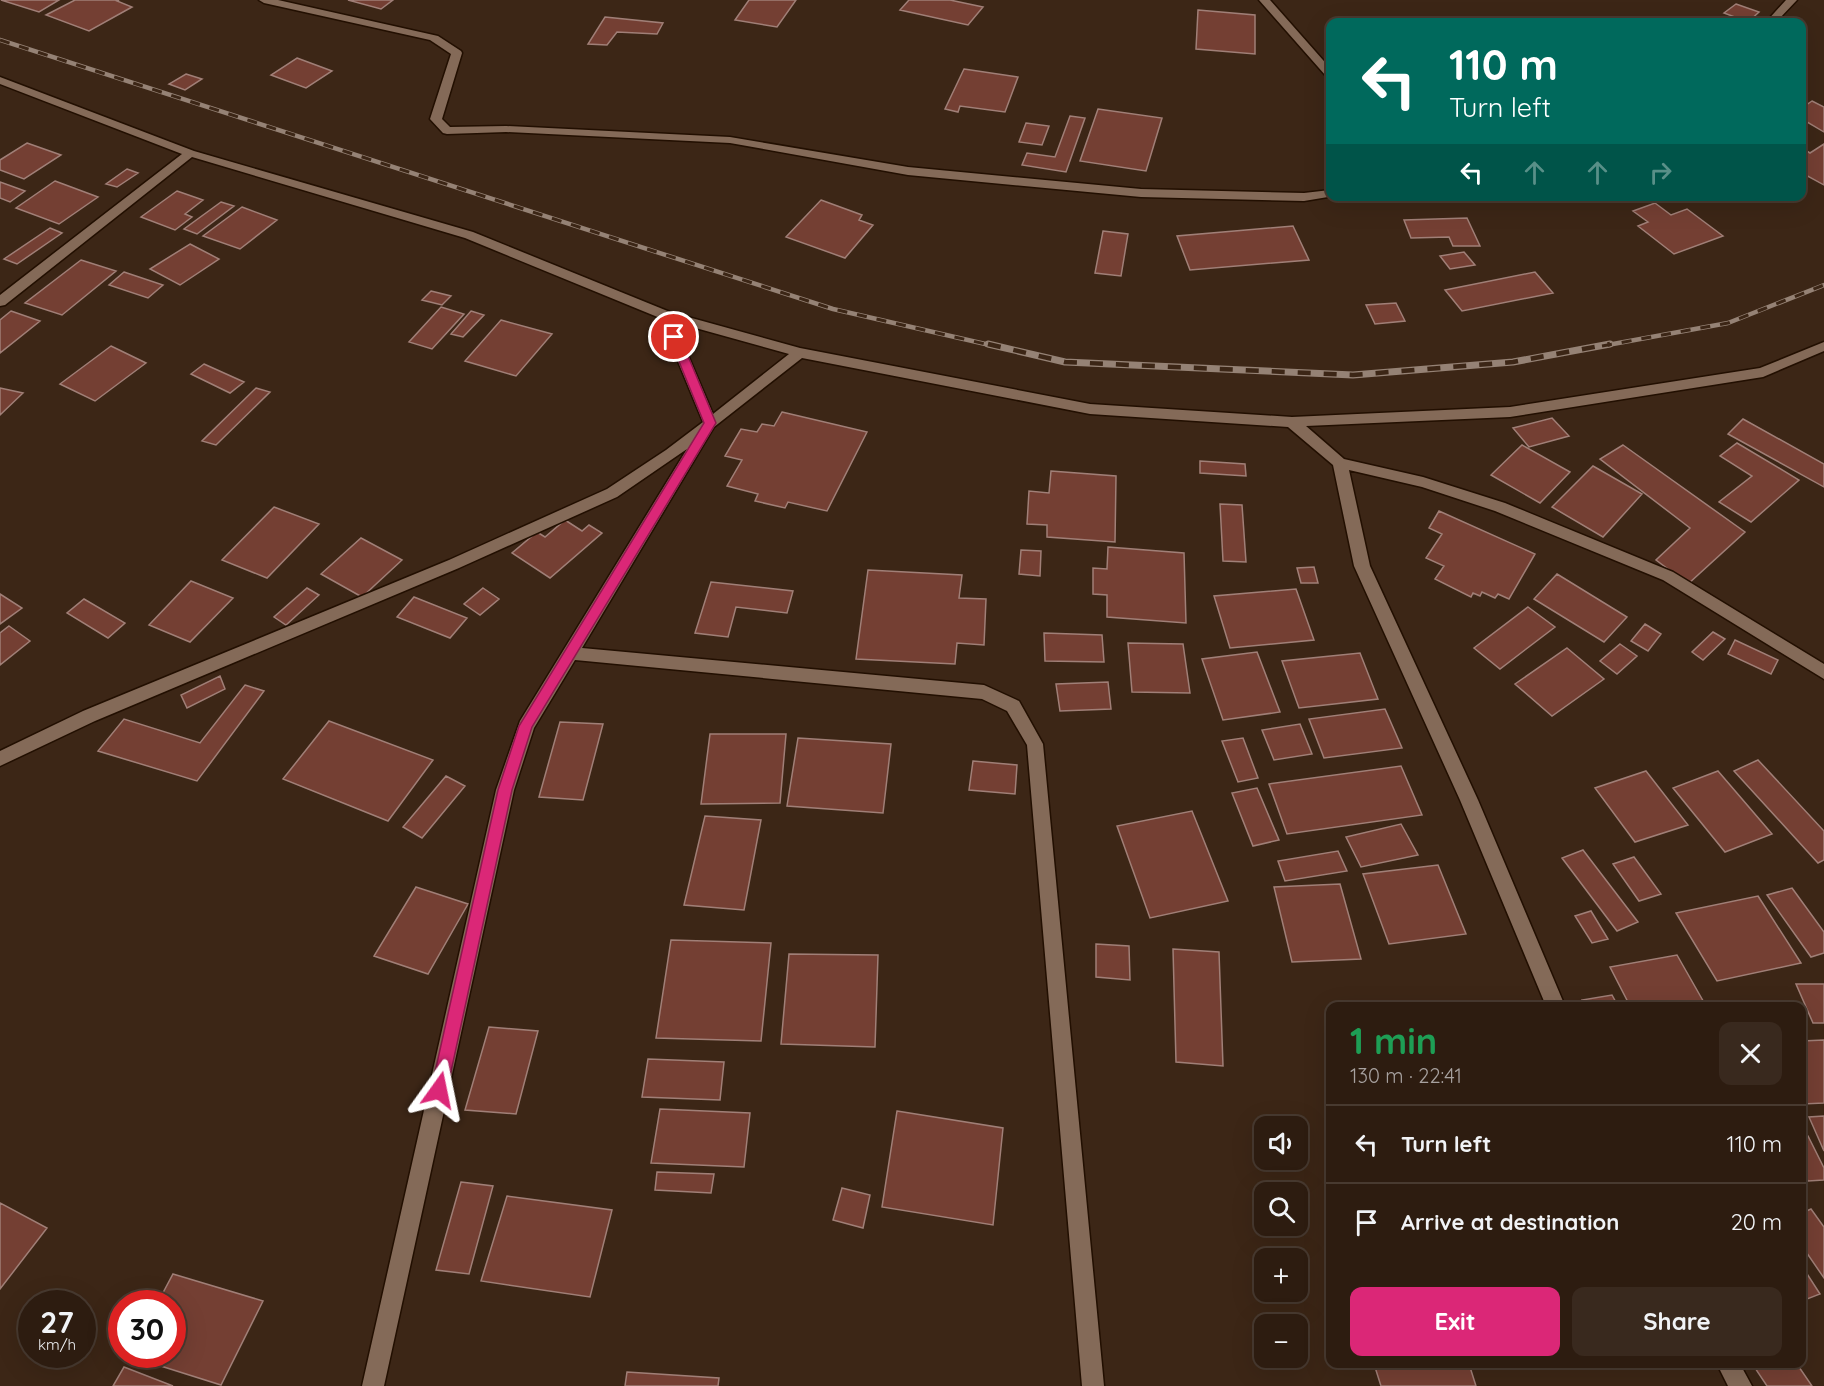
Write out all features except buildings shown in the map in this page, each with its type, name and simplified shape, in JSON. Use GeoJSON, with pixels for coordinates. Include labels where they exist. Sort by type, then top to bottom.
{"type":"FeatureCollection","features":[{"type":"Feature","properties":{"kind":"street"},"geometry":{"type":"LineString","coordinates":[[264,0],[434,38],[457,53],[436,119],[447,131],[506,129],[730,140],[908,171],[1141,193],[1305,197],[1326,194]]}},
{"type":"Feature","properties":{"kind":"street"},"geometry":{"type":"LineString","coordinates":[[1264,0],[1326,70]]}},
{"type":"Feature","properties":{"kind":"street"},"geometry":{"type":"LineString","coordinates":[[1775,18],[1791,0]]}},
{"type":"Feature","properties":{"kind":"street"},"geometry":{"type":"LineString","coordinates":[[0,81],[190,153],[469,235],[665,315],[800,353],[1090,409],[1292,422],[1510,412],[1763,372],[1824,346]]}},
{"type":"Feature","properties":{"kind":"street"},"geometry":{"type":"LineString","coordinates":[[0,302],[190,153]]}},
{"type":"Feature","properties":{"kind":"street"},"geometry":{"type":"LineString","coordinates":[[665,315],[710,423]]}},
{"type":"Feature","properties":{"kind":"street"},"geometry":{"type":"LineString","coordinates":[[0,759],[89,716],[454,564],[612,493],[671,454],[800,353]]}},
{"type":"Feature","properties":{"kind":"street"},"geometry":{"type":"LineString","coordinates":[[1292,422],[1340,463],[1424,482],[1489,503],[1668,576],[1824,672]]}},
{"type":"Feature","properties":{"kind":"street"},"geometry":{"type":"LineString","coordinates":[[373,1386],[505,790],[525,726],[572,653],[710,423]]}},
{"type":"Feature","properties":{"kind":"street"},"geometry":{"type":"LineString","coordinates":[[1340,463],[1362,566],[1468,800],[1553,1002]]}},
{"type":"Feature","properties":{"kind":"street"},"geometry":{"type":"LineString","coordinates":[[572,653],[984,693],[1013,706],[1035,744],[1093,1386]]}},
{"type":"Feature","properties":{"kind":"street"},"geometry":{"type":"LineString","coordinates":[[1730,1368],[1741,1386]]}},
{"type":"Feature","properties":{"kind":"railway"},"geometry":{"type":"LineString","coordinates":[[0,40],[833,309],[994,346]]}},
{"type":"Feature","properties":{"kind":"railway"},"geometry":{"type":"LineString","coordinates":[[1602,346],[1728,323],[1824,285]]}},
{"type":"Feature","properties":{"kind":"railway"},"geometry":{"type":"LineString","coordinates":[[988,344],[1065,362],[1353,375],[1513,362],[1610,344]]}},
{"type":"Feature","properties":{"kind":"route"},"geometry":{"type":"LineString","coordinates":[[439,1090],[505,790],[525,726],[572,653],[710,423],[674,337]]}}]}
